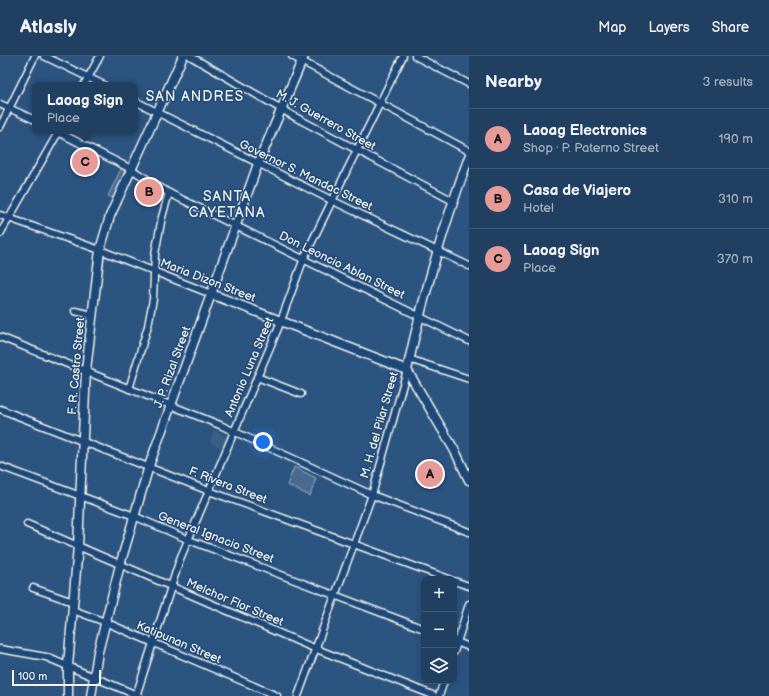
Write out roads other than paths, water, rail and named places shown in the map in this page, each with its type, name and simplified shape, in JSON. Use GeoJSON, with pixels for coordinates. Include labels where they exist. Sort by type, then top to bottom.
{"type":"FeatureCollection","features":[{"type":"Feature","properties":{"kind":"main road","name":"F. R. Castro Street"},"geometry":{"type":"LineString","coordinates":[[68,696],[68,666],[78,546],[86,370],[100,250],[110,216],[156,112],[183,56]]}},
{"type":"Feature","properties":{"kind":"main road","name":"J. P. Rizal Street"},"geometry":{"type":"LineString","coordinates":[[91,696],[93,677],[105,622],[149,466],[258,164],[303,59]]}},
{"type":"Feature","properties":{"kind":"main road","name":"M. H. del Pilar Street"},"geometry":{"type":"LineString","coordinates":[[407,370],[419,315],[437,251],[453,200],[469,157]]}},
{"type":"Feature","properties":{"kind":"main road","name":"Maria Dizon Street"},"geometry":{"type":"LineString","coordinates":[[211,294],[407,370]]}},
{"type":"Feature","properties":{"kind":"main road"},"geometry":{"type":"LineString","coordinates":[[407,370],[469,480]]}},
{"type":"Feature","properties":{"kind":"street"},"geometry":{"type":"LineString","coordinates":[[0,127],[35,56]]}},
{"type":"Feature","properties":{"kind":"street"},"geometry":{"type":"LineString","coordinates":[[44,56],[98,82]]}},
{"type":"Feature","properties":{"kind":"street"},"geometry":{"type":"LineString","coordinates":[[86,82],[100,56]]}},
{"type":"Feature","properties":{"kind":"street","name":"M. J. Guerrero Street"},"geometry":{"type":"LineString","coordinates":[[190,56],[357,150],[453,200]]}},
{"type":"Feature","properties":{"kind":"street"},"geometry":{"type":"LineString","coordinates":[[292,56],[303,59],[380,104],[469,151]]}},
{"type":"Feature","properties":{"kind":"street","name":"Antonio Luna Street"},"geometry":{"type":"LineString","coordinates":[[137,696],[170,587],[281,321],[304,258],[331,200],[403,56]]}},
{"type":"Feature","properties":{"kind":"street"},"geometry":{"type":"LineString","coordinates":[[415,56],[469,84]]}},
{"type":"Feature","properties":{"kind":"street","name":"Governor S. Mandac Street"},"geometry":{"type":"LineString","coordinates":[[138,103],[258,164],[469,266]]}},
{"type":"Feature","properties":{"kind":"street"},"geometry":{"type":"LineString","coordinates":[[0,104],[32,119]]}},
{"type":"Feature","properties":{"kind":"street"},"geometry":{"type":"LineString","coordinates":[[0,234],[56,134]]}},
{"type":"Feature","properties":{"kind":"street","name":"Don Leoncio Ablan Street"},"geometry":{"type":"LineString","coordinates":[[64,134],[131,169],[169,193],[304,258],[469,341]]}},
{"type":"Feature","properties":{"kind":"street"},"geometry":{"type":"LineString","coordinates":[[129,389],[148,326],[153,299],[153,271],[162,217],[169,193]]}},
{"type":"Feature","properties":{"kind":"street","name":"Maria Dizon Street"},"geometry":{"type":"LineString","coordinates":[[0,215],[100,250],[211,294]]}},
{"type":"Feature","properties":{"kind":"street"},"geometry":{"type":"LineString","coordinates":[[75,311],[92,315]]}},
{"type":"Feature","properties":{"kind":"street"},"geometry":{"type":"LineString","coordinates":[[0,337],[86,370],[234,432],[372,495],[469,532]]}},
{"type":"Feature","properties":{"kind":"street"},"geometry":{"type":"LineString","coordinates":[[409,359],[469,378]]}},
{"type":"Feature","properties":{"kind":"street","name":"M. H. del Pilar Street"},"geometry":{"type":"LineString","coordinates":[[298,696],[372,495],[407,370]]}},
{"type":"Feature","properties":{"kind":"street"},"geometry":{"type":"LineString","coordinates":[[257,377],[301,394]]}},
{"type":"Feature","properties":{"kind":"street","name":"F. Rivera Street"},"geometry":{"type":"LineString","coordinates":[[0,409],[149,466],[209,491],[441,576]]}},
{"type":"Feature","properties":{"kind":"street","name":"General Ignacio Street"},"geometry":{"type":"LineString","coordinates":[[0,466],[134,516],[189,540],[421,628]]}},
{"type":"Feature","properties":{"kind":"street","name":"Melchor Flor Street"},"geometry":{"type":"LineString","coordinates":[[27,524],[170,587],[436,696]]}},
{"type":"Feature","properties":{"kind":"street"},"geometry":{"type":"LineString","coordinates":[[457,582],[469,586]]}},
{"type":"Feature","properties":{"kind":"street"},"geometry":{"type":"LineString","coordinates":[[33,588],[73,602]]}},
{"type":"Feature","properties":{"kind":"street"},"geometry":{"type":"LineString","coordinates":[[457,639],[469,604]]}},
{"type":"Feature","properties":{"kind":"street","name":"Katipunan Street"},"geometry":{"type":"LineString","coordinates":[[73,610],[105,622],[277,696]]}},
{"type":"Feature","properties":{"kind":"street"},"geometry":{"type":"LineString","coordinates":[[457,642],[469,647]]}},
{"type":"Feature","properties":{"kind":"street"},"geometry":{"type":"LineString","coordinates":[[0,649],[39,655],[137,696]]}},
{"type":"Feature","properties":{"kind":"street"},"geometry":{"type":"LineString","coordinates":[[439,696],[443,684]]}},
{"type":"Feature","properties":{"kind":"place","name":"Laoag Sign"},"geometry":{"type":"Point","coordinates":[85,162]}},
{"type":"Feature","properties":{"kind":"place","name":"Casa de Viajero"},"geometry":{"type":"Point","coordinates":[149,192]}},
{"type":"Feature","properties":{"kind":"place","name":"Laoag Electronics"},"geometry":{"type":"Point","coordinates":[430,474]}},
{"type":"Feature","properties":{"kind":"district","name":"SAN ANDRES"},"geometry":{"type":"Point","coordinates":[195,96]}},
{"type":"Feature","properties":{"kind":"district","name":"SANTA CAYETANA"},"geometry":{"type":"Point","coordinates":[227,204]}}]}
